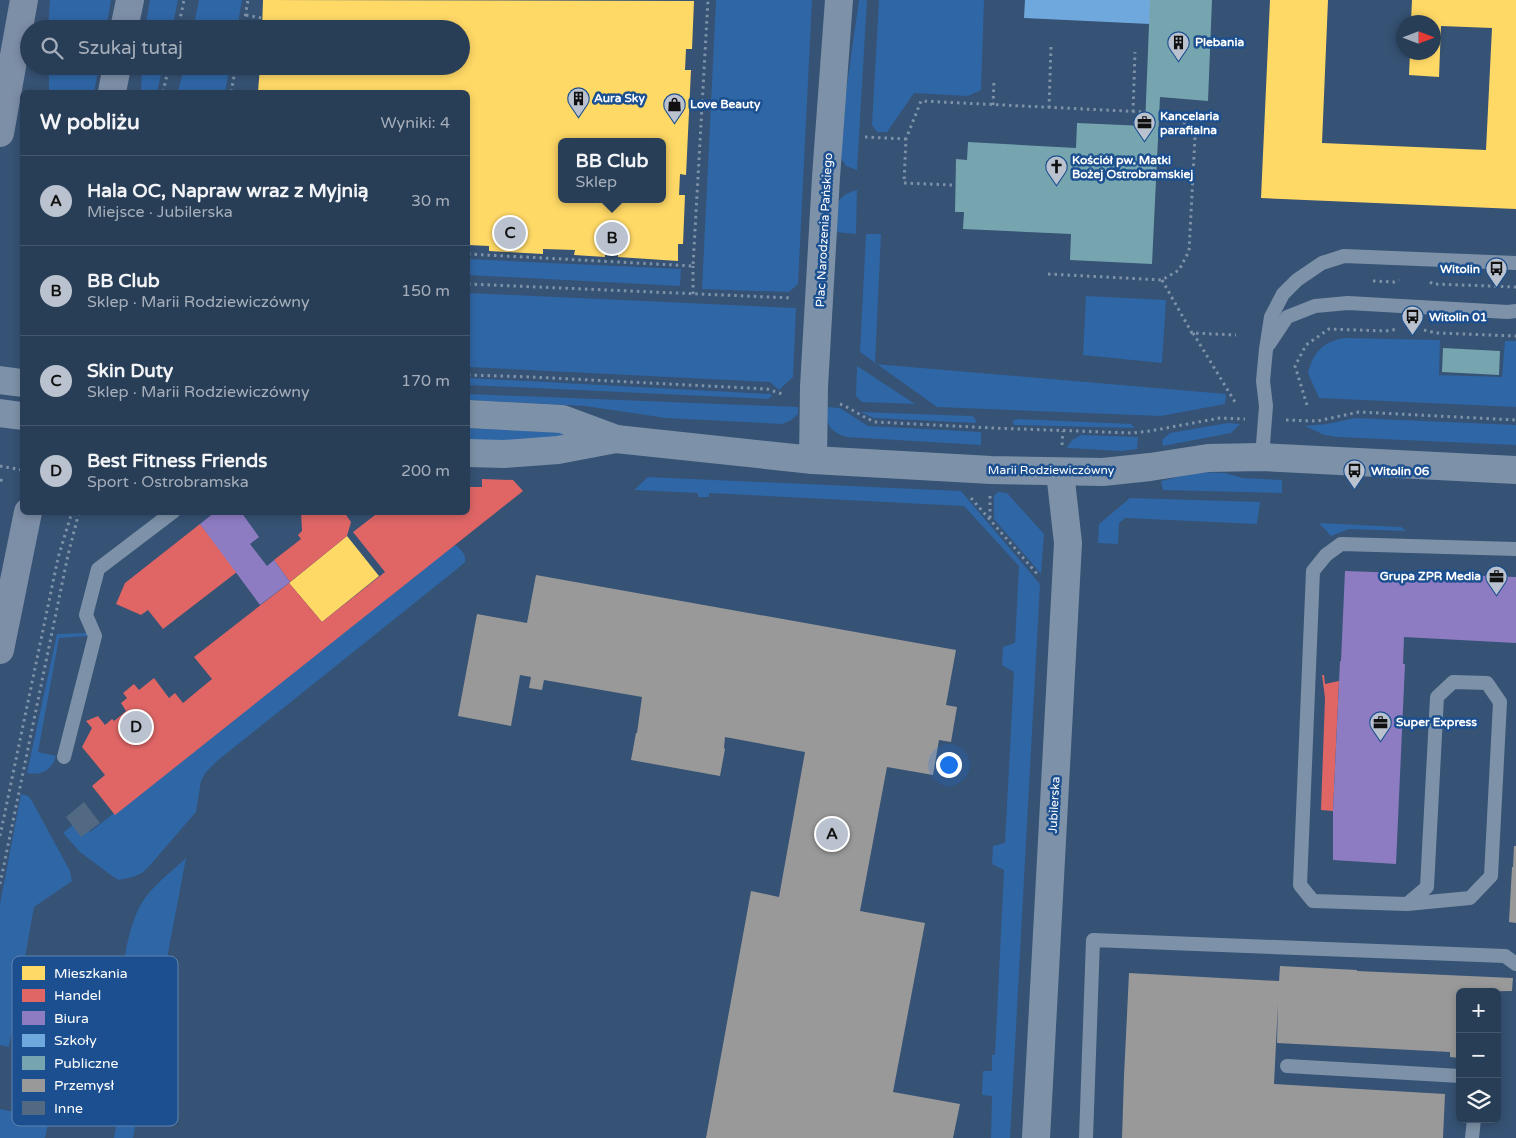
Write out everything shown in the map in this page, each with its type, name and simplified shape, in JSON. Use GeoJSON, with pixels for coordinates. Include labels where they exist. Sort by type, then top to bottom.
{"type":"FeatureCollection","features":[{"type":"Feature","properties":{"kind":"main road"},"geometry":{"type":"LineString","coordinates":[[20,20],[24,0]]}},
{"type":"Feature","properties":{"kind":"main road"},"geometry":{"type":"LineString","coordinates":[[126,20],[130,0]]}},
{"type":"Feature","properties":{"kind":"main road"},"geometry":{"type":"LineString","coordinates":[[0,133],[20,22]]}},
{"type":"Feature","properties":{"kind":"main road"},"geometry":{"type":"LineString","coordinates":[[112,90],[115,75]]}},
{"type":"Feature","properties":{"kind":"main road"},"geometry":{"type":"LineString","coordinates":[[0,650],[27,515]]}},
{"type":"Feature","properties":{"kind":"street","name":"Plac Narodzenia Pańskiego"},"geometry":{"type":"LineString","coordinates":[[813,460],[814,403],[826,186],[839,0]]}},
{"type":"Feature","properties":{"kind":"street"},"geometry":{"type":"LineString","coordinates":[[0,380],[20,383]]}},
{"type":"Feature","properties":{"kind":"street"},"geometry":{"type":"LineString","coordinates":[[0,413],[20,416]]}},
{"type":"Feature","properties":{"kind":"street","name":"Marii Rodziewiczówny"},"geometry":{"type":"LineString","coordinates":[[470,414],[562,419],[616,439],[813,460],[1060,472],[1104,472],[1208,458],[1262,457],[1516,470]]}},
{"type":"Feature","properties":{"kind":"street","name":"Marii Rodziewiczówny"},"geometry":{"type":"LineString","coordinates":[[470,453],[504,454],[558,450],[616,439]]}},
{"type":"Feature","properties":{"kind":"street","name":"Jubilerska"},"geometry":{"type":"LineString","coordinates":[[1036,1138],[1068,543],[1060,472]]}},
{"type":"Feature","properties":{"kind":"lane"},"geometry":{"type":"LineString","coordinates":[[1262,457],[1266,419],[1263,381],[1271,317],[1283,294],[1297,280],[1322,263],[1344,256],[1516,264]]}},
{"type":"Feature","properties":{"kind":"lane"},"geometry":{"type":"LineString","coordinates":[[1266,349],[1286,317],[1315,306],[1348,303],[1508,312],[1516,310]]}},
{"type":"Feature","properties":{"kind":"lane"},"geometry":{"type":"LineString","coordinates":[[64,757],[95,636],[86,614],[98,569],[169,515]]}},
{"type":"Feature","properties":{"kind":"lane"},"geometry":{"type":"LineString","coordinates":[[1407,904],[1427,887],[1437,697],[1453,682],[1487,683],[1500,702],[1491,876],[1470,898],[1407,904],[1314,901],[1300,885],[1313,571],[1326,555],[1341,544],[1516,550]]}},
{"type":"Feature","properties":{"kind":"lane"},"geometry":{"type":"LineString","coordinates":[[1086,1138],[1093,940],[1505,956],[1516,964]]}},
{"type":"Feature","properties":{"kind":"lane"},"geometry":{"type":"LineString","coordinates":[[1288,1066],[1456,1076]]}},
{"type":"Feature","properties":{"kind":"lane"},"geometry":{"type":"LineString","coordinates":[[1472,1138],[1474,1123]]}},
{"type":"Feature","properties":{"kind":"path"},"geometry":{"type":"LineString","coordinates":[[180,20],[184,0]]}},
{"type":"Feature","properties":{"kind":"path"},"geometry":{"type":"LineString","coordinates":[[245,20],[248,0]]}},
{"type":"Feature","properties":{"kind":"path"},"geometry":{"type":"LineString","coordinates":[[693,294],[708,0]]}},
{"type":"Feature","properties":{"kind":"path"},"geometry":{"type":"LineString","coordinates":[[246,15],[262,18]]}},
{"type":"Feature","properties":{"kind":"path"},"geometry":{"type":"LineString","coordinates":[[1049,108],[1051,47]]}},
{"type":"Feature","properties":{"kind":"path"},"geometry":{"type":"LineString","coordinates":[[1133,112],[1135,52]]}},
{"type":"Feature","properties":{"kind":"path"},"geometry":{"type":"LineString","coordinates":[[164,90],[168,75]]}},
{"type":"Feature","properties":{"kind":"path"},"geometry":{"type":"LineString","coordinates":[[231,90],[234,75]]}},
{"type":"Feature","properties":{"kind":"path"},"geometry":{"type":"LineString","coordinates":[[993,105],[994,80]]}},
{"type":"Feature","properties":{"kind":"path"},"geometry":{"type":"LineString","coordinates":[[952,185],[904,183],[906,139],[921,101],[1145,112]]}},
{"type":"Feature","properties":{"kind":"path"},"geometry":{"type":"LineString","coordinates":[[1048,274],[1162,280],[1179,270],[1189,251],[1195,137],[1180,117],[1159,113]]}},
{"type":"Feature","properties":{"kind":"path"},"geometry":{"type":"LineString","coordinates":[[865,137],[906,139]]}},
{"type":"Feature","properties":{"kind":"path"},"geometry":{"type":"LineString","coordinates":[[470,254],[694,266]]}},
{"type":"Feature","properties":{"kind":"path"},"geometry":{"type":"LineString","coordinates":[[1162,280],[1235,402]]}},
{"type":"Feature","properties":{"kind":"path"},"geometry":{"type":"LineString","coordinates":[[470,284],[801,299]]}},
{"type":"Feature","properties":{"kind":"path"},"geometry":{"type":"LineString","coordinates":[[1307,406],[1295,366],[1306,345],[1328,329],[1386,331],[1406,329]]}},
{"type":"Feature","properties":{"kind":"path"},"geometry":{"type":"LineString","coordinates":[[1415,330],[1436,333],[1516,336]]}},
{"type":"Feature","properties":{"kind":"path"},"geometry":{"type":"LineString","coordinates":[[1192,333],[1236,335]]}},
{"type":"Feature","properties":{"kind":"path"},"geometry":{"type":"LineString","coordinates":[[470,375],[767,389],[784,394],[796,402],[837,403],[848,407],[865,419],[876,422],[1063,431],[1132,433],[1220,418],[1317,421],[1359,412],[1516,420]]}},
{"type":"Feature","properties":{"kind":"path"},"geometry":{"type":"LineString","coordinates":[[0,466],[20,470]]}},
{"type":"Feature","properties":{"kind":"path"},"geometry":{"type":"LineString","coordinates":[[0,480],[6,481]]}},
{"type":"Feature","properties":{"kind":"path"},"geometry":{"type":"LineString","coordinates":[[990,488],[990,520]]}},
{"type":"Feature","properties":{"kind":"path"},"geometry":{"type":"LineString","coordinates":[[968,494],[1045,583]]}},
{"type":"Feature","properties":{"kind":"path"},"geometry":{"type":"LineString","coordinates":[[0,836],[58,558],[71,515]]}},
{"type":"Feature","properties":{"kind":"path"},"geometry":{"type":"LineString","coordinates":[[0,884],[68,555],[78,515]]}},
{"type":"Feature","properties":{"kind":"shaded area"},"geometry":{"type":"Polygon","coordinates":[[[50,0],[111,0],[108,20],[49,20],[50,0]]]}},
{"type":"Feature","properties":{"kind":"shaded area"},"geometry":{"type":"Polygon","coordinates":[[[150,0],[178,0],[174,20],[147,20],[150,0]]]}},
{"type":"Feature","properties":{"kind":"shaded area"},"geometry":{"type":"Polygon","coordinates":[[[199,0],[242,0],[239,20],[195,20],[199,0]]]}},
{"type":"Feature","properties":{"kind":"shaded area"},"geometry":{"type":"Polygon","coordinates":[[[716,0],[812,0],[798,284],[789,292],[702,289],[716,0]]]}},
{"type":"Feature","properties":{"kind":"shaded area"},"geometry":{"type":"Polygon","coordinates":[[[859,0],[867,0],[857,170],[846,166],[841,158],[846,92],[859,0]]]}},
{"type":"Feature","properties":{"kind":"shaded area"},"geometry":{"type":"Polygon","coordinates":[[[879,0],[984,0],[981,90],[968,96],[914,93],[887,132],[877,132],[872,125],[879,0]]]}},
{"type":"Feature","properties":{"kind":"shaded area"},"geometry":{"type":"Polygon","coordinates":[[[49,75],[97,75],[94,90],[49,90],[49,75]]]}},
{"type":"Feature","properties":{"kind":"shaded area"},"geometry":{"type":"Polygon","coordinates":[[[142,75],[161,75],[157,90],[141,90],[142,75]]]}},
{"type":"Feature","properties":{"kind":"shaded area"},"geometry":{"type":"Polygon","coordinates":[[[182,75],[228,75],[225,90],[178,90],[182,75]]]}},
{"type":"Feature","properties":{"kind":"shaded area"},"geometry":{"type":"Polygon","coordinates":[[[857,190],[856,234],[835,232],[836,211],[839,200],[843,196],[857,190]]]}},
{"type":"Feature","properties":{"kind":"shaded area"},"geometry":{"type":"Polygon","coordinates":[[[866,234],[881,234],[875,363],[860,352],[866,234]]]}},
{"type":"Feature","properties":{"kind":"shaded area"},"geometry":{"type":"Polygon","coordinates":[[[470,259],[681,269],[680,286],[470,275],[470,259]]]}},
{"type":"Feature","properties":{"kind":"shaded area"},"geometry":{"type":"Polygon","coordinates":[[[470,293],[796,308],[793,377],[779,390],[770,382],[470,367],[470,293]]]}},
{"type":"Feature","properties":{"kind":"shaded area"},"geometry":{"type":"Polygon","coordinates":[[[1086,296],[1166,300],[1162,363],[1083,355],[1086,296]]]}},
{"type":"Feature","properties":{"kind":"shaded area"},"geometry":{"type":"Polygon","coordinates":[[[1344,338],[1440,340],[1439,375],[1502,377],[1505,341],[1516,341],[1516,407],[1319,398],[1308,373],[1310,366],[1320,349],[1330,342],[1344,338]]]}},
{"type":"Feature","properties":{"kind":"shaded area"},"geometry":{"type":"Polygon","coordinates":[[[877,364],[1226,394],[1225,404],[1161,416],[937,407],[877,364]]]}},
{"type":"Feature","properties":{"kind":"shaded area"},"geometry":{"type":"Polygon","coordinates":[[[857,366],[915,404],[862,402],[856,396],[857,366]]]}},
{"type":"Feature","properties":{"kind":"shaded area"},"geometry":{"type":"Polygon","coordinates":[[[470,378],[770,394],[772,396],[768,399],[470,385],[470,378]]]}},
{"type":"Feature","properties":{"kind":"shaded area"},"geometry":{"type":"Polygon","coordinates":[[[470,394],[798,407],[798,414],[790,421],[782,424],[666,418],[585,406],[470,400],[470,394]]]}},
{"type":"Feature","properties":{"kind":"shaded area"},"geometry":{"type":"Polygon","coordinates":[[[826,407],[840,408],[868,426],[981,432],[981,445],[846,437],[836,432],[830,426],[826,407]]]}},
{"type":"Feature","properties":{"kind":"shaded area"},"geometry":{"type":"Polygon","coordinates":[[[860,412],[971,416],[974,417],[977,423],[874,418],[860,412]]]}},
{"type":"Feature","properties":{"kind":"shaded area"},"geometry":{"type":"Polygon","coordinates":[[[1355,418],[1516,425],[1516,445],[1337,437],[1324,435],[1305,426],[1327,424],[1355,418]]]}},
{"type":"Feature","properties":{"kind":"shaded area"},"geometry":{"type":"Polygon","coordinates":[[[1019,419],[1131,424],[1135,428],[1014,425],[1012,421],[1019,419]]]}},
{"type":"Feature","properties":{"kind":"shaded area"},"geometry":{"type":"Polygon","coordinates":[[[1228,423],[1240,424],[1231,433],[1163,446],[1162,440],[1170,433],[1228,423]]]}},
{"type":"Feature","properties":{"kind":"shaded area"},"geometry":{"type":"Polygon","coordinates":[[[470,428],[563,433],[563,437],[470,444],[470,428]]]}},
{"type":"Feature","properties":{"kind":"shaded area"},"geometry":{"type":"Polygon","coordinates":[[[1081,435],[1138,437],[1137,449],[1122,451],[1067,448],[1072,440],[1081,435]]]}},
{"type":"Feature","properties":{"kind":"shaded area"},"geometry":{"type":"Polygon","coordinates":[[[1198,472],[1225,473],[1242,478],[1282,480],[1282,493],[1163,490],[1161,481],[1198,472]]]}},
{"type":"Feature","properties":{"kind":"shaded area"},"geometry":{"type":"Polygon","coordinates":[[[648,477],[961,491],[1040,584],[1010,1138],[991,1138],[992,1096],[982,1095],[983,1071],[992,1071],[992,1055],[995,1055],[1004,870],[992,864],[993,846],[1005,843],[1014,672],[1002,665],[1003,647],[1015,643],[1019,566],[964,506],[709,493],[709,497],[698,497],[698,493],[634,490],[648,477]]]}},
{"type":"Feature","properties":{"kind":"shaded area"},"geometry":{"type":"Polygon","coordinates":[[[998,492],[1007,493],[1044,534],[1041,574],[994,519],[994,496],[998,492]]]}},
{"type":"Feature","properties":{"kind":"shaded area"},"geometry":{"type":"Polygon","coordinates":[[[1130,498],[1260,502],[1257,524],[1125,518],[1119,523],[1118,544],[1098,543],[1099,524],[1130,498]]]}},
{"type":"Feature","properties":{"kind":"shaded area"},"geometry":{"type":"Polygon","coordinates":[[[1319,523],[1401,527],[1406,531],[1349,529],[1331,536],[1319,523]]]}},
{"type":"Feature","properties":{"kind":"shaded area"},"geometry":{"type":"Polygon","coordinates":[[[452,546],[457,546],[462,551],[465,562],[217,761],[206,772],[201,781],[196,812],[142,873],[119,880],[80,852],[63,833],[80,819],[90,832],[452,546]]]}},
{"type":"Feature","properties":{"kind":"shaded area"},"geometry":{"type":"Polygon","coordinates":[[[87,633],[87,636],[59,638],[38,752],[56,756],[52,765],[46,771],[37,774],[27,773],[57,634],[87,633]]]}},
{"type":"Feature","properties":{"kind":"shaded area"},"geometry":{"type":"Polygon","coordinates":[[[21,794],[28,796],[32,801],[70,871],[72,881],[34,907],[25,956],[12,956],[12,1030],[9,1047],[0,1045],[0,904],[21,794]]]}},
{"type":"Feature","properties":{"kind":"shaded area"},"geometry":{"type":"Polygon","coordinates":[[[186,858],[167,956],[125,956],[130,933],[139,908],[159,882],[186,858]]]}},
{"type":"Feature","properties":{"kind":"shaded area"},"geometry":{"type":"Polygon","coordinates":[[[0,1109],[12,1111],[12,1126],[48,1126],[45,1138],[0,1138],[0,1109]]]}},
{"type":"Feature","properties":{"kind":"shaded area"},"geometry":{"type":"Polygon","coordinates":[[[116,1126],[135,1126],[133,1138],[114,1138],[116,1126]]]}},
{"type":"Feature","properties":{"kind":"building: Mieszkania","name":"Aura Sky"},"geometry":{"type":"Polygon","coordinates":[[[263,0],[694,1],[692,49],[686,49],[685,70],[691,70],[686,175],[680,174],[679,195],[685,195],[683,244],[678,244],[678,261],[618,257],[618,253],[605,252],[605,257],[574,255],[575,250],[543,249],[543,254],[489,251],[489,246],[470,245],[470,90],[258,90],[259,75],[470,75],[470,20],[262,20],[263,0]]]}},
{"type":"Feature","properties":{"kind":"building: Mieszkania"},"geometry":{"type":"Polygon","coordinates":[[[1270,0],[1328,0],[1322,143],[1486,150],[1492,28],[1441,26],[1441,15],[1411,15],[1412,0],[1516,0],[1516,209],[1261,198],[1270,0]]]}},
{"type":"Feature","properties":{"kind":"building: Mieszkania"},"geometry":{"type":"Polygon","coordinates":[[[1410,60],[1440,60],[1439,77],[1409,75],[1410,60]]]}},
{"type":"Feature","properties":{"kind":"building: Mieszkania"},"geometry":{"type":"Polygon","coordinates":[[[347,536],[379,576],[322,622],[289,583],[347,536]]]}},
{"type":"Feature","properties":{"kind":"building: Handel"},"geometry":{"type":"Polygon","coordinates":[[[482,479],[513,480],[523,491],[115,815],[92,786],[105,775],[82,747],[92,728],[86,721],[98,716],[105,725],[112,719],[114,721],[126,711],[121,703],[127,698],[123,693],[134,684],[139,690],[154,678],[169,698],[175,693],[183,703],[212,679],[194,657],[289,583],[322,622],[385,572],[353,532],[375,515],[470,515],[470,487],[482,487],[482,479]]]}},
{"type":"Feature","properties":{"kind":"building: Handel"},"geometry":{"type":"Polygon","coordinates":[[[301,515],[346,515],[351,522],[347,536],[290,582],[274,560],[301,539],[298,535],[302,531],[301,515]]]}},
{"type":"Feature","properties":{"kind":"building: Handel"},"geometry":{"type":"Polygon","coordinates":[[[200,524],[237,572],[163,629],[148,610],[141,615],[116,604],[125,583],[200,524]]]}},
{"type":"Feature","properties":{"kind":"building: Handel"},"geometry":{"type":"Polygon","coordinates":[[[1322,675],[1324,675],[1325,684],[1339,681],[1333,811],[1321,810],[1325,698],[1322,675]]]}},
{"type":"Feature","properties":{"kind":"building: Biura"},"geometry":{"type":"Polygon","coordinates":[[[211,515],[243,515],[259,537],[250,544],[267,566],[274,560],[290,582],[260,605],[200,524],[211,515]]]}},
{"type":"Feature","properties":{"kind":"building: Biura"},"geometry":{"type":"Polygon","coordinates":[[[1345,571],[1516,577],[1516,643],[1404,637],[1403,664],[1405,664],[1396,864],[1333,860],[1333,811],[1345,571]]]}},
{"type":"Feature","properties":{"kind":"building: Szkoły"},"geometry":{"type":"Polygon","coordinates":[[[1025,0],[1150,0],[1150,24],[1024,18],[1025,0]]]}},
{"type":"Feature","properties":{"kind":"building: Publiczne","name":"Kościół pw. Matki Bożej Ostrobramskiej"},"geometry":{"type":"Polygon","coordinates":[[[1150,0],[1212,0],[1208,101],[1160,97],[1152,264],[1070,260],[1071,234],[963,229],[964,212],[955,212],[956,159],[967,160],[968,142],[1076,148],[1077,123],[1145,126],[1150,0]]]}},
{"type":"Feature","properties":{"kind":"building: Publiczne"},"geometry":{"type":"Polygon","coordinates":[[[1443,348],[1500,351],[1499,375],[1442,372],[1443,348]]]}},
{"type":"Feature","properties":{"kind":"building: Przemysł"},"geometry":{"type":"Polygon","coordinates":[[[536,575],[956,650],[946,705],[957,707],[951,742],[939,740],[933,775],[887,767],[860,911],[925,923],[893,1092],[960,1104],[953,1138],[706,1138],[751,891],[779,897],[805,752],[725,737],[725,749],[720,776],[631,760],[642,697],[544,680],[542,690],[529,688],[531,677],[520,675],[511,726],[458,716],[477,614],[527,623],[536,575]]]}},
{"type":"Feature","properties":{"kind":"building: Przemysł"},"geometry":{"type":"Polygon","coordinates":[[[1514,846],[1516,846],[1516,923],[1509,922],[1514,846]]]}},
{"type":"Feature","properties":{"kind":"building: Przemysł"},"geometry":{"type":"Polygon","coordinates":[[[1280,966],[1513,978],[1512,991],[1501,991],[1501,988],[1456,988],[1456,1058],[1450,1057],[1450,1052],[1277,1043],[1278,1003],[1274,1084],[1445,1094],[1443,1138],[1122,1138],[1129,973],[1279,981],[1280,966]]]}},
{"type":"Feature","properties":{"kind":"building: Inne"},"geometry":{"type":"Polygon","coordinates":[[[84,802],[100,823],[81,837],[66,817],[84,802]]]}},
{"type":"Feature","properties":{"kind":"place","name":"Plebania"},"geometry":{"type":"Point","coordinates":[1179,61]}},
{"type":"Feature","properties":{"kind":"place","name":"Aura Sky"},"geometry":{"type":"Point","coordinates":[578,117]}},
{"type":"Feature","properties":{"kind":"place","name":"Love Beauty"},"geometry":{"type":"Point","coordinates":[674,123]}},
{"type":"Feature","properties":{"kind":"place","name":"Kancelaria parafialna"},"geometry":{"type":"Point","coordinates":[1144,142]}},
{"type":"Feature","properties":{"kind":"place","name":"Kościół pw. Matki Bożej Ostrobramskiej"},"geometry":{"type":"Point","coordinates":[1056,186]}},
{"type":"Feature","properties":{"kind":"place","name":"Skin Duty"},"geometry":{"type":"Point","coordinates":[510,233]}},
{"type":"Feature","properties":{"kind":"place","name":"BB Club"},"geometry":{"type":"Point","coordinates":[612,238]}},
{"type":"Feature","properties":{"kind":"place","name":"Witolin"},"geometry":{"type":"Point","coordinates":[1496,288]}},
{"type":"Feature","properties":{"kind":"place","name":"Witolin 01"},"geometry":{"type":"Point","coordinates":[1413,336]}},
{"type":"Feature","properties":{"kind":"place","name":"Witolin 06"},"geometry":{"type":"Point","coordinates":[1355,490]}},
{"type":"Feature","properties":{"kind":"place","name":"Grupa ZPR Media"},"geometry":{"type":"Point","coordinates":[1497,595]}},
{"type":"Feature","properties":{"kind":"place","name":"Best Fitness Friends"},"geometry":{"type":"Point","coordinates":[136,727]}},
{"type":"Feature","properties":{"kind":"place","name":"Super Express"},"geometry":{"type":"Point","coordinates":[1380,741]}},
{"type":"Feature","properties":{"kind":"place","name":"Hala OC, Napraw wraz z Myjnią"},"geometry":{"type":"Point","coordinates":[832,834]}}]}
